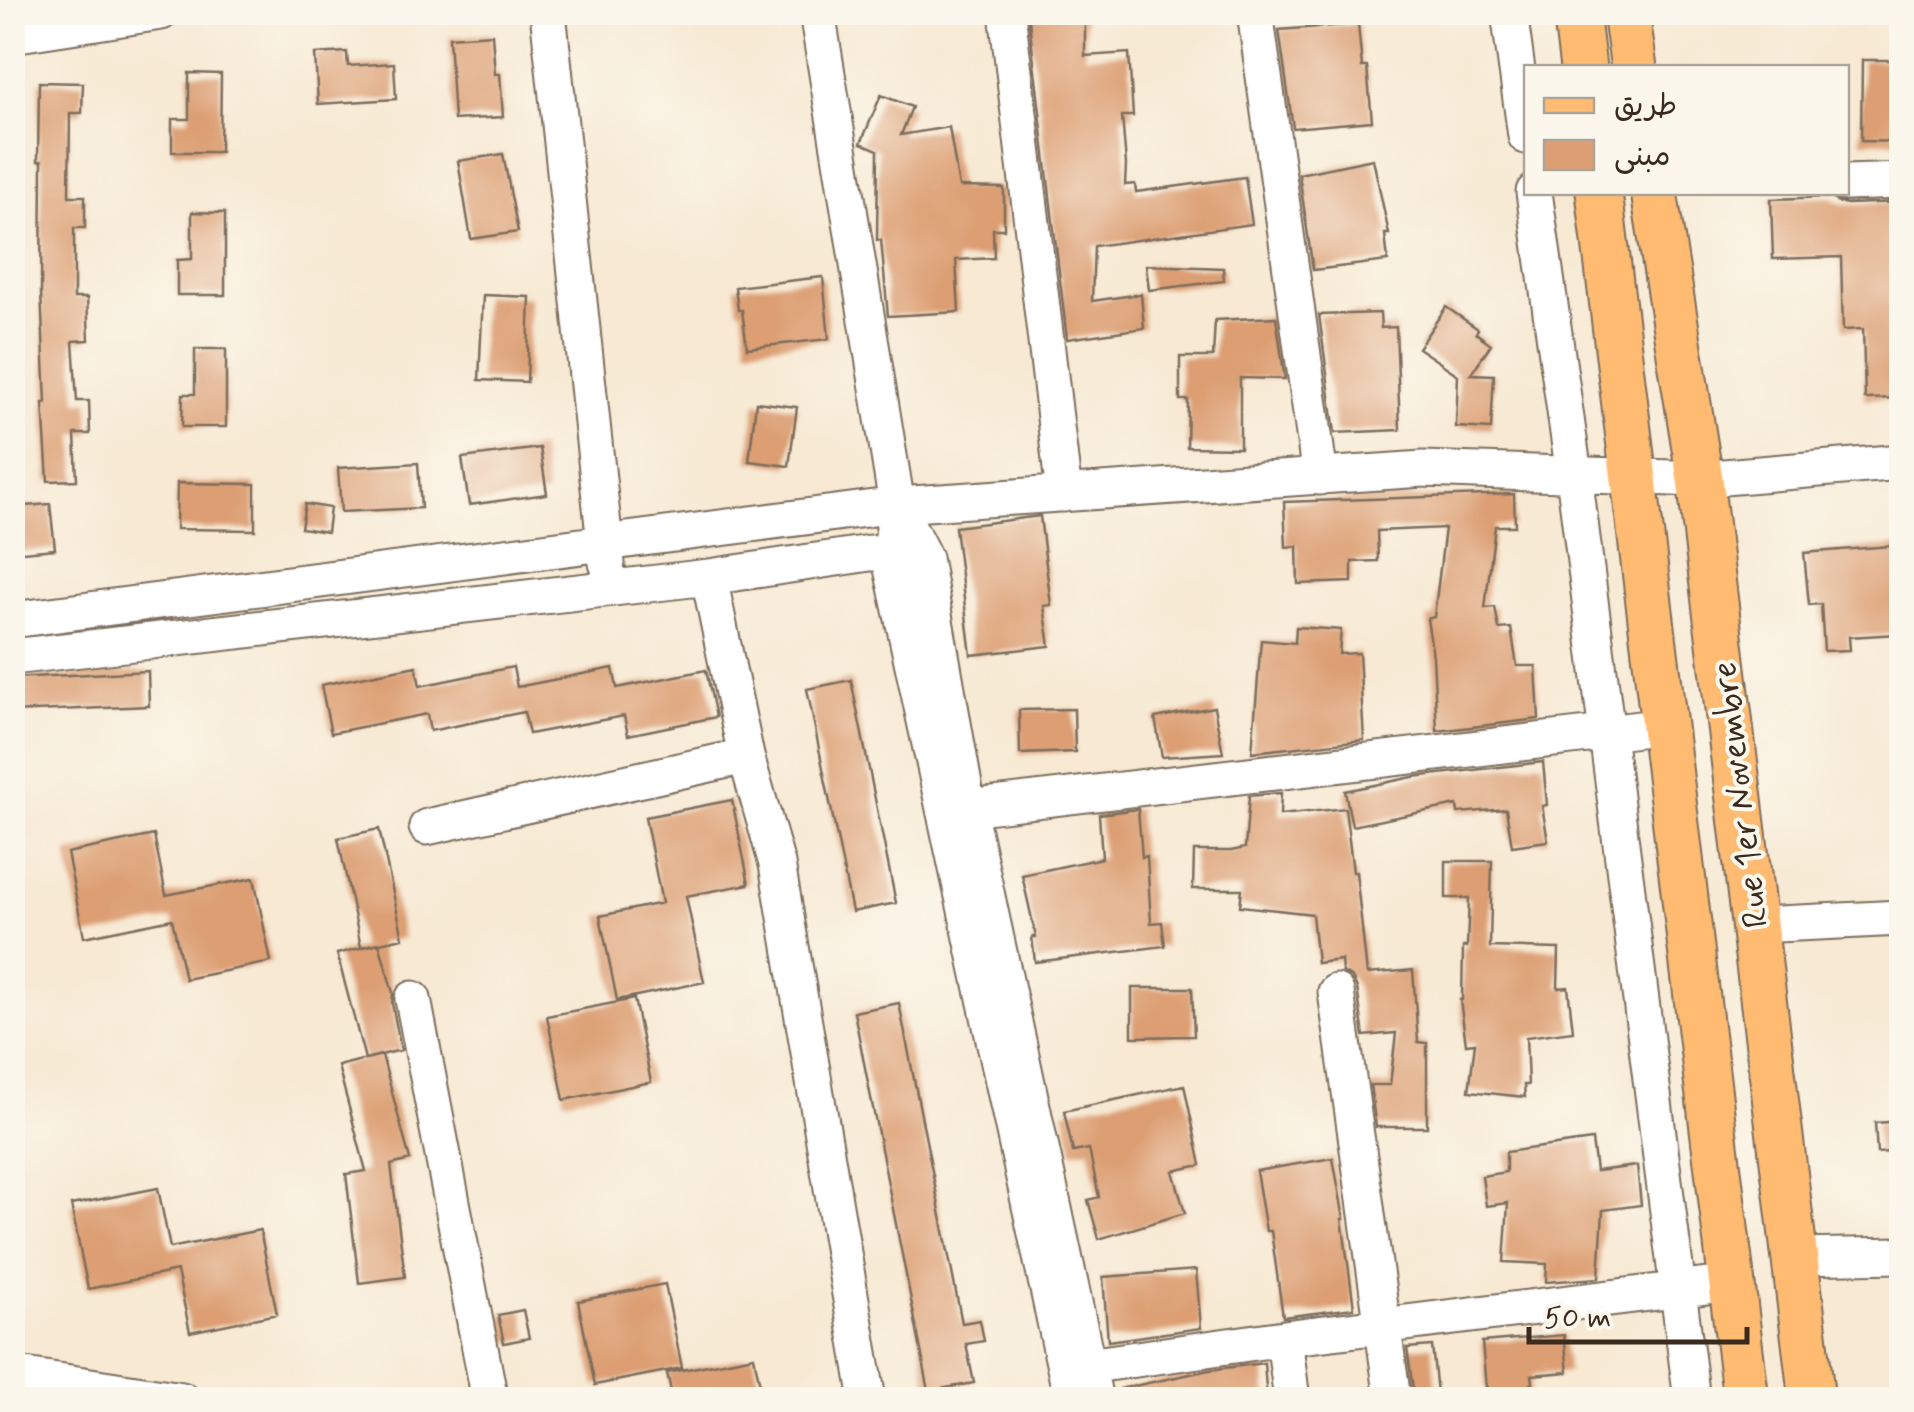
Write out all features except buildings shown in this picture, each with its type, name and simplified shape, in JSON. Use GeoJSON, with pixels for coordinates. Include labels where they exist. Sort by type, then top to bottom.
{"type":"FeatureCollection","features":[{"type":"Feature","properties":{"kind":"main road"},"geometry":{"type":"LineString","coordinates":[[1576,12],[1583,65]]}},
{"type":"Feature","properties":{"kind":"main road"},"geometry":{"type":"LineString","coordinates":[[1626,12],[1634,65]]}},
{"type":"Feature","properties":{"kind":"main road"},"geometry":{"type":"LineString","coordinates":[[1598,195],[1746,1400]]}},
{"type":"Feature","properties":{"kind":"main road","name":"Rue 1er Novembre"},"geometry":{"type":"LineString","coordinates":[[1654,195],[1700,479],[1812,1400]]}},
{"type":"Feature","properties":{"kind":"street"},"geometry":{"type":"LineString","coordinates":[[12,35],[160,12]]}},
{"type":"Feature","properties":{"kind":"street"},"geometry":{"type":"LineString","coordinates":[[548,12],[610,588]]}},
{"type":"Feature","properties":{"kind":"street"},"geometry":{"type":"LineString","coordinates":[[818,12],[906,553],[968,808],[1091,1383],[1284,1338],[1732,1283]]}},
{"type":"Feature","properties":{"kind":"street"},"geometry":{"type":"LineString","coordinates":[[1008,12],[1064,494]]}},
{"type":"Feature","properties":{"kind":"street"},"geometry":{"type":"LineString","coordinates":[[1255,12],[1320,476]]}},
{"type":"Feature","properties":{"kind":"street"},"geometry":{"type":"LineString","coordinates":[[1509,12],[1524,121]]}},
{"type":"Feature","properties":{"kind":"street"},"geometry":{"type":"LineString","coordinates":[[1849,183],[1902,180]]}},
{"type":"Feature","properties":{"kind":"street"},"geometry":{"type":"LineString","coordinates":[[1534,195],[1692,1400]]}},
{"type":"Feature","properties":{"kind":"street"},"geometry":{"type":"LineString","coordinates":[[12,620],[897,505],[1423,470],[1700,479],[1902,462]]}},
{"type":"Feature","properties":{"kind":"street"},"geometry":{"type":"LineString","coordinates":[[12,657],[709,578],[870,553],[906,553]]}},
{"type":"Feature","properties":{"kind":"street"},"geometry":{"type":"LineString","coordinates":[[906,553],[894,578],[1072,1400]]}},
{"type":"Feature","properties":{"kind":"street"},"geometry":{"type":"LineString","coordinates":[[709,578],[746,756],[776,864],[868,1400]]}},
{"type":"Feature","properties":{"kind":"street"},"geometry":{"type":"LineString","coordinates":[[968,808],[1665,726]]}},
{"type":"Feature","properties":{"kind":"street"},"geometry":{"type":"LineString","coordinates":[[427,827],[746,756]]}},
{"type":"Feature","properties":{"kind":"street"},"geometry":{"type":"LineString","coordinates":[[1754,925],[1902,918]]}},
{"type":"Feature","properties":{"kind":"street"},"geometry":{"type":"LineString","coordinates":[[1336,992],[1394,1400]]}},
{"type":"Feature","properties":{"kind":"street"},"geometry":{"type":"LineString","coordinates":[[413,999],[490,1400]]}},
{"type":"Feature","properties":{"kind":"street"},"geometry":{"type":"LineString","coordinates":[[1795,1257],[1902,1254]]}},
{"type":"Feature","properties":{"kind":"street"},"geometry":{"type":"LineString","coordinates":[[1284,1338],[1292,1400]]}},
{"type":"Feature","properties":{"kind":"street"},"geometry":{"type":"LineString","coordinates":[[12,1374],[182,1400]]}}]}
